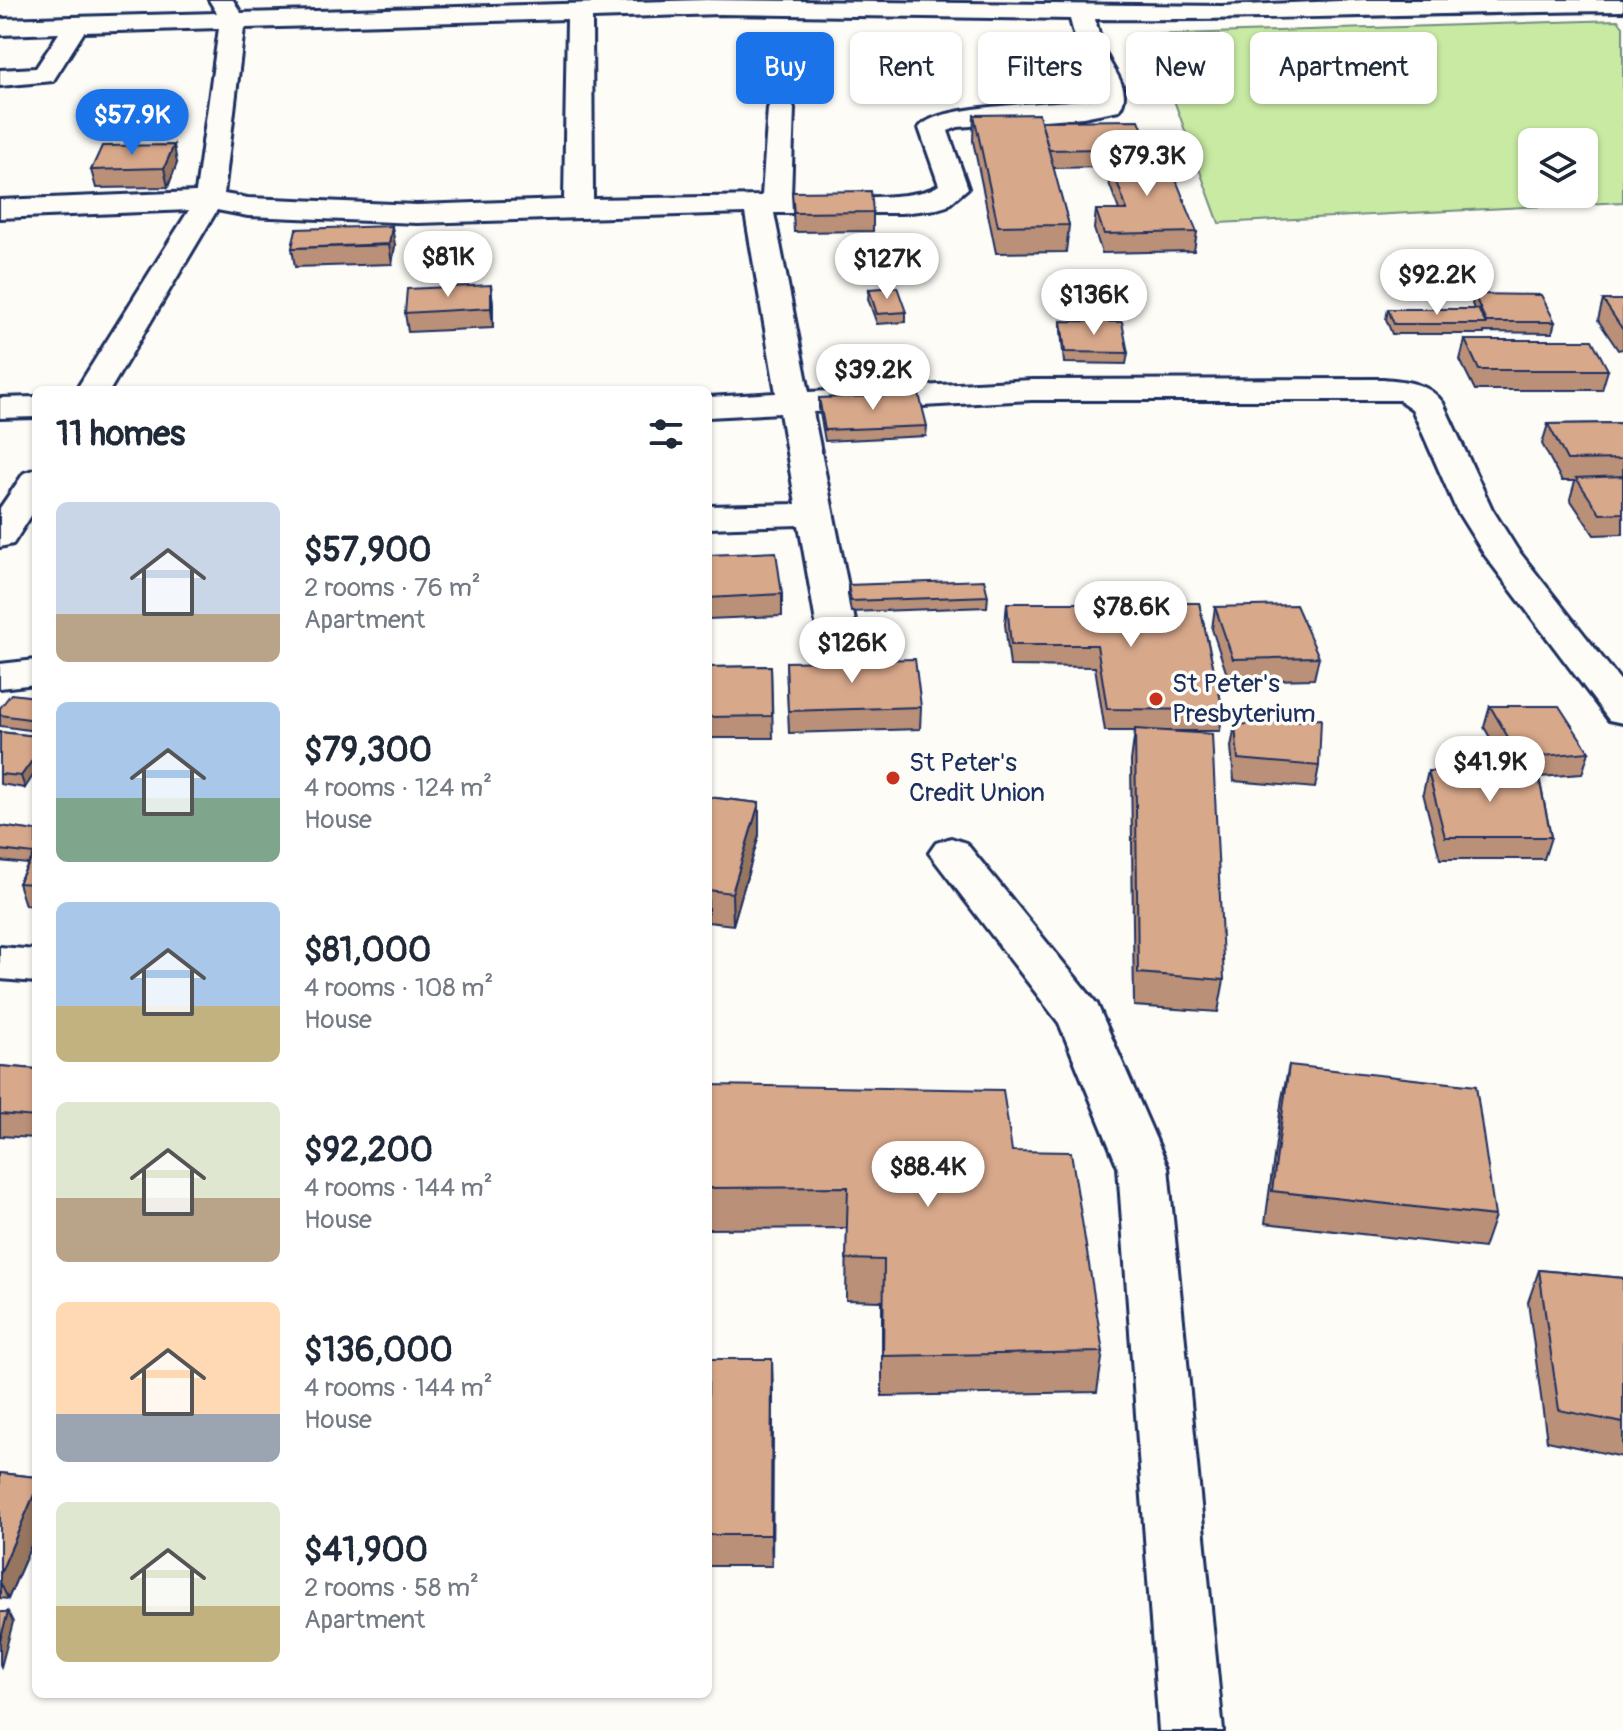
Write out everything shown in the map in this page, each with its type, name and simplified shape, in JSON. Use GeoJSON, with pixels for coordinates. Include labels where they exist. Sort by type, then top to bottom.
{"type":"FeatureCollection","features":[{"type":"Feature","properties":{"kind":"street"},"geometry":{"type":"LineString","coordinates":[[0,27],[77,24],[227,9],[580,10],[719,3],[1222,13],[1423,3],[1623,4]]}},
{"type":"Feature","properties":{"kind":"street"},"geometry":{"type":"LineString","coordinates":[[95,386],[209,200],[227,9]]}},
{"type":"Feature","properties":{"kind":"street"},"geometry":{"type":"LineString","coordinates":[[578,208],[580,10]]}},
{"type":"Feature","properties":{"kind":"street"},"geometry":{"type":"LineString","coordinates":[[0,209],[209,200],[248,207],[417,214],[578,208],[901,204],[937,200],[954,188],[933,128],[953,119],[1083,109],[1110,104],[1111,88],[1092,53],[1080,11]]}},
{"type":"Feature","properties":{"kind":"street"},"geometry":{"type":"LineString","coordinates":[[0,78],[44,75],[77,24]]}},
{"type":"Feature","properties":{"kind":"street"},"geometry":{"type":"LineString","coordinates":[[781,108],[767,205],[793,405],[840,646]]}},
{"type":"Feature","properties":{"kind":"street"},"geometry":{"type":"LineString","coordinates":[[712,407],[1032,390],[1407,391],[1426,403],[1474,509],[1502,554],[1623,711]]}},
{"type":"Feature","properties":{"kind":"street"},"geometry":{"type":"LineString","coordinates":[[0,408],[32,407]]}},
{"type":"Feature","properties":{"kind":"street"},"geometry":{"type":"LineString","coordinates":[[0,536],[32,486]]}},
{"type":"Feature","properties":{"kind":"street"},"geometry":{"type":"LineString","coordinates":[[712,517],[815,514]]}},
{"type":"Feature","properties":{"kind":"street"},"geometry":{"type":"LineString","coordinates":[[0,676],[32,672]]}},
{"type":"Feature","properties":{"kind":"street"},"geometry":{"type":"LineString","coordinates":[[951,853],[1080,1016],[1143,1167],[1191,1731]]}},
{"type":"Feature","properties":{"kind":"street"},"geometry":{"type":"LineString","coordinates":[[0,963],[32,966]]}},
{"type":"Feature","properties":{"kind":"green space"},"geometry":{"type":"Polygon","coordinates":[[[1618,20],[1623,27],[1623,202],[1598,203],[1598,128],[1518,128],[1518,207],[1219,223],[1175,104],[1234,104],[1234,32],[1618,20]]]}},
{"type":"Feature","properties":{"kind":"building"},"geometry":{"type":"Polygon","coordinates":[[[1039,114],[1069,225],[998,226],[974,115],[1039,114]]]}},
{"type":"Feature","properties":{"kind":"building"},"geometry":{"type":"Polygon","coordinates":[[[1139,120],[1150,148],[1049,150],[1041,121],[1139,120]]]}},
{"type":"Feature","properties":{"kind":"building"},"geometry":{"type":"Polygon","coordinates":[[[174,145],[164,168],[91,170],[102,146],[174,145]]]}},
{"type":"Feature","properties":{"kind":"building"},"geometry":{"type":"Polygon","coordinates":[[[1166,155],[1197,232],[1104,234],[1096,210],[1127,210],[1108,156],[1166,155]]]}},
{"type":"Feature","properties":{"kind":"building"},"geometry":{"type":"Polygon","coordinates":[[[871,191],[873,212],[794,213],[792,192],[871,191]]]}},
{"type":"Feature","properties":{"kind":"building"},"geometry":{"type":"Polygon","coordinates":[[[392,226],[389,244],[292,248],[296,229],[392,226]]]}},
{"type":"Feature","properties":{"kind":"building"},"geometry":{"type":"Polygon","coordinates":[[[491,285],[491,308],[405,313],[407,289],[491,285]]]}},
{"type":"Feature","properties":{"kind":"building"},"geometry":{"type":"Polygon","coordinates":[[[897,287],[906,312],[877,314],[869,289],[897,287]]]}},
{"type":"Feature","properties":{"kind":"building"},"geometry":{"type":"Polygon","coordinates":[[[1474,294],[1541,295],[1555,322],[1486,322],[1474,294]]]}},
{"type":"Feature","properties":{"kind":"building"},"geometry":{"type":"Polygon","coordinates":[[[1603,300],[1623,300],[1623,330],[1603,300]]]}},
{"type":"Feature","properties":{"kind":"building"},"geometry":{"type":"Polygon","coordinates":[[[1388,309],[1478,309],[1486,324],[1394,324],[1388,309]]]}},
{"type":"Feature","properties":{"kind":"building"},"geometry":{"type":"Polygon","coordinates":[[[1061,321],[1122,322],[1128,353],[1065,352],[1061,321]]]}},
{"type":"Feature","properties":{"kind":"building"},"geometry":{"type":"Polygon","coordinates":[[[1465,340],[1592,340],[1608,370],[1479,370],[1465,340]]]}},
{"type":"Feature","properties":{"kind":"building"},"geometry":{"type":"Polygon","coordinates":[[[919,394],[927,426],[825,430],[819,398],[919,394]]]}},
{"type":"Feature","properties":{"kind":"building"},"geometry":{"type":"Polygon","coordinates":[[[1623,423],[1623,459],[1567,460],[1548,424],[1623,423]]]}},
{"type":"Feature","properties":{"kind":"building"},"geometry":{"type":"Polygon","coordinates":[[[1623,476],[1623,513],[1600,514],[1576,478],[1623,476]]]}},
{"type":"Feature","properties":{"kind":"building"},"geometry":{"type":"Polygon","coordinates":[[[776,552],[782,594],[712,598],[712,555],[776,552]]]}},
{"type":"Feature","properties":{"kind":"building"},"geometry":{"type":"Polygon","coordinates":[[[984,580],[988,596],[851,601],[848,585],[984,580]]]}},
{"type":"Feature","properties":{"kind":"building","name":"St Peter's Presbyterium"},"geometry":{"type":"Polygon","coordinates":[[[1007,603],[1199,603],[1223,710],[1107,709],[1097,645],[1011,645],[1007,603]]]}},
{"type":"Feature","properties":{"kind":"building"},"geometry":{"type":"Polygon","coordinates":[[[1296,605],[1319,657],[1233,659],[1215,607],[1296,605]]]}},
{"type":"Feature","properties":{"kind":"building"},"geometry":{"type":"Polygon","coordinates":[[[915,659],[921,707],[788,711],[786,662],[915,659]]]}},
{"type":"Feature","properties":{"kind":"building"},"geometry":{"type":"Polygon","coordinates":[[[771,666],[772,716],[712,717],[712,667],[771,666]]]}},
{"type":"Feature","properties":{"kind":"building"},"geometry":{"type":"Polygon","coordinates":[[[11,694],[32,697],[32,719],[0,715],[0,708],[11,694]]]}},
{"type":"Feature","properties":{"kind":"building"},"geometry":{"type":"Polygon","coordinates":[[[1490,706],[1559,706],[1589,752],[1520,758],[1490,706]]]}},
{"type":"Feature","properties":{"kind":"building"},"geometry":{"type":"Polygon","coordinates":[[[1321,719],[1319,766],[1238,759],[1235,725],[1321,719]]]}},
{"type":"Feature","properties":{"kind":"building"},"geometry":{"type":"Polygon","coordinates":[[[1135,729],[1212,734],[1224,980],[1138,973],[1135,729]]]}},
{"type":"Feature","properties":{"kind":"building"},"geometry":{"type":"Polygon","coordinates":[[[0,732],[32,736],[32,761],[21,776],[0,774],[0,732]]]}},
{"type":"Feature","properties":{"kind":"building"},"geometry":{"type":"Polygon","coordinates":[[[1428,771],[1538,773],[1551,837],[1445,837],[1428,771]]]}},
{"type":"Feature","properties":{"kind":"building"},"geometry":{"type":"Polygon","coordinates":[[[712,797],[759,803],[732,893],[712,890],[712,797]]]}},
{"type":"Feature","properties":{"kind":"building"},"geometry":{"type":"Polygon","coordinates":[[[0,826],[32,830],[32,854],[0,850],[0,826]]]}},
{"type":"Feature","properties":{"kind":"building"},"geometry":{"type":"Polygon","coordinates":[[[32,858],[32,884],[18,883],[32,858]]]}},
{"type":"Feature","properties":{"kind":"building"},"geometry":{"type":"Polygon","coordinates":[[[1289,1065],[1476,1086],[1495,1216],[1272,1191],[1289,1065]]]}},
{"type":"Feature","properties":{"kind":"building"},"geometry":{"type":"Polygon","coordinates":[[[0,1066],[32,1069],[32,1117],[0,1114],[0,1066]]]}},
{"type":"Feature","properties":{"kind":"building"},"geometry":{"type":"Polygon","coordinates":[[[712,1085],[1003,1090],[1012,1151],[1071,1152],[1103,1352],[883,1356],[884,1260],[846,1259],[848,1187],[712,1188],[712,1085]]]}},
{"type":"Feature","properties":{"kind":"building"},"geometry":{"type":"Polygon","coordinates":[[[1539,1270],[1623,1278],[1623,1423],[1559,1410],[1539,1270]]]}},
{"type":"Feature","properties":{"kind":"building"},"geometry":{"type":"Polygon","coordinates":[[[712,1359],[772,1359],[771,1535],[712,1535],[712,1359]]]}},
{"type":"Feature","properties":{"kind":"building"},"geometry":{"type":"Polygon","coordinates":[[[0,1473],[32,1477],[32,1499],[0,1574],[0,1473]]]}},
{"type":"Feature","properties":{"kind":"building"},"geometry":{"type":"Polygon","coordinates":[[[0,1612],[8,1612],[0,1640],[0,1612]]]}},
{"type":"Feature","properties":{"kind":"place","name":"St Peter's Presbyterium"},"geometry":{"type":"Point","coordinates":[1156,699]}},
{"type":"Feature","properties":{"kind":"place","name":"St Peter's Credit Union"},"geometry":{"type":"Point","coordinates":[893,778]}}]}
